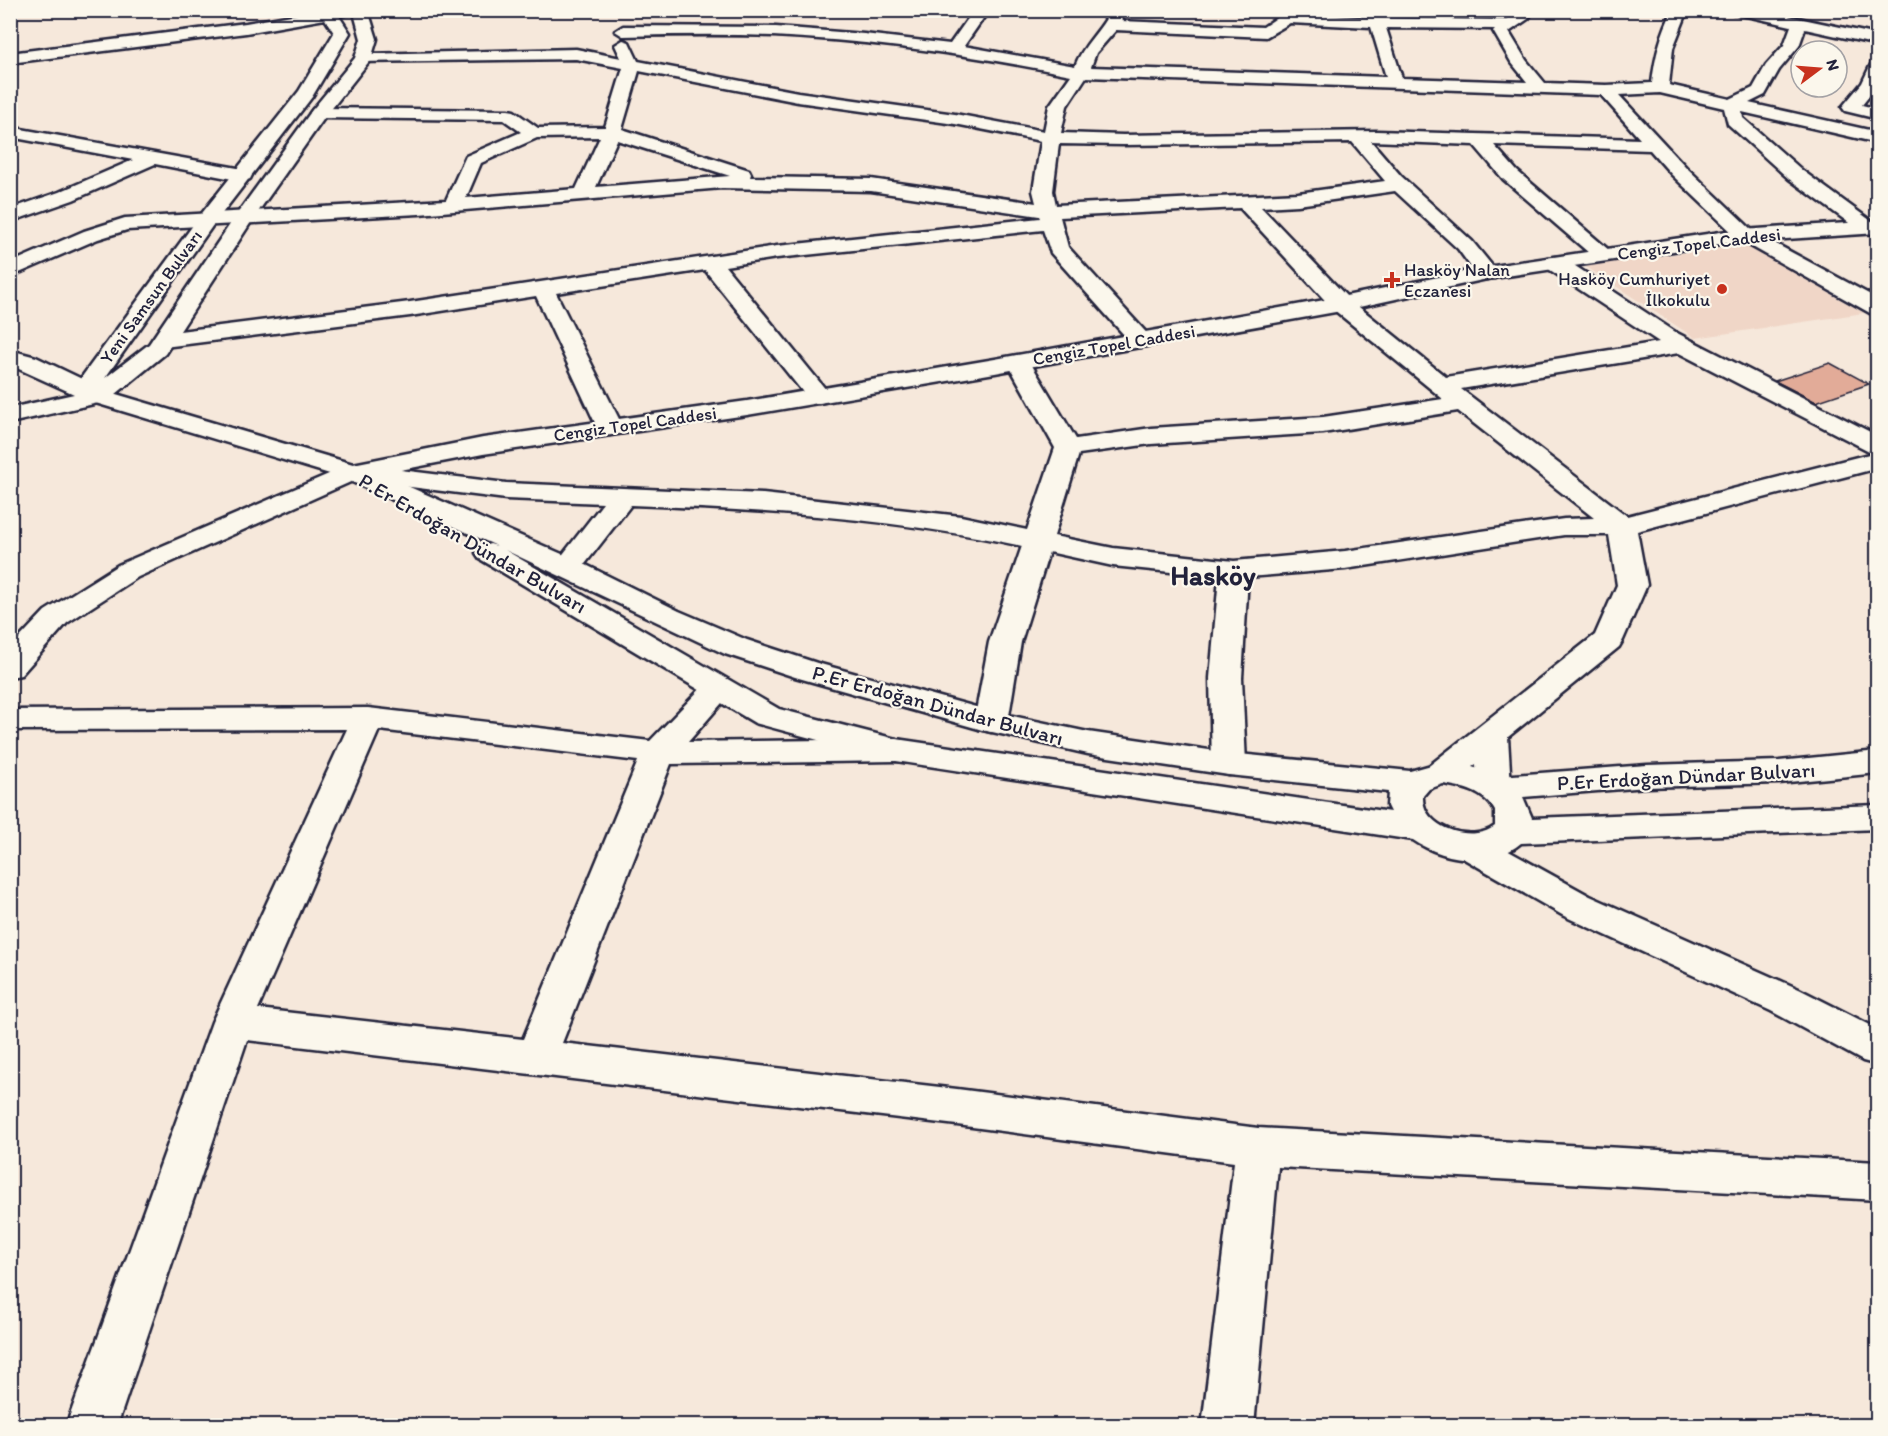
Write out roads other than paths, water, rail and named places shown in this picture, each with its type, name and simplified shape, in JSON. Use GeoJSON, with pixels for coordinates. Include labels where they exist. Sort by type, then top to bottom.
{"type":"FeatureCollection","features":[{"type":"Feature","properties":{"kind":"street"},"geometry":{"type":"LineString","coordinates":[[361,10],[369,39],[363,59],[576,54],[798,97],[955,119],[1051,138],[1123,140],[1358,136],[1657,145]]}},
{"type":"Feature","properties":{"kind":"street"},"geometry":{"type":"LineString","coordinates":[[954,50],[982,10]]}},
{"type":"Feature","properties":{"kind":"street"},"geometry":{"type":"LineString","coordinates":[[1119,10],[1111,25],[1088,52],[1081,72],[1058,106],[1043,191],[1058,249],[1141,339]]}},
{"type":"Feature","properties":{"kind":"street"},"geometry":{"type":"LineString","coordinates":[[1527,10],[1523,16],[1501,31],[1520,62],[1540,88]]}},
{"type":"Feature","properties":{"kind":"street"},"geometry":{"type":"LineString","coordinates":[[1660,88],[1663,54],[1674,22],[1681,10]]}},
{"type":"Feature","properties":{"kind":"street"},"geometry":{"type":"LineString","coordinates":[[1738,10],[1878,40]]}},
{"type":"Feature","properties":{"kind":"street"},"geometry":{"type":"LineString","coordinates":[[10,58],[234,30],[340,12]]}},
{"type":"Feature","properties":{"kind":"street","name":"Yeni Samsun Bulvarı"},"geometry":{"type":"LineString","coordinates":[[340,12],[342,33],[306,93],[206,221],[93,378],[98,396],[157,349],[244,218],[319,113],[363,59]]}},
{"type":"Feature","properties":{"kind":"street"},"geometry":{"type":"LineString","coordinates":[[1111,25],[1265,38],[1289,14],[1378,23],[1508,26]]}},
{"type":"Feature","properties":{"kind":"street"},"geometry":{"type":"LineString","coordinates":[[732,30],[735,21],[742,16]]}},
{"type":"Feature","properties":{"kind":"street"},"geometry":{"type":"LineString","coordinates":[[1378,23],[1381,41],[1396,84]]}},
{"type":"Feature","properties":{"kind":"street"},"geometry":{"type":"LineString","coordinates":[[1732,105],[1759,91],[1772,68],[1791,46],[1799,24]]}},
{"type":"Feature","properties":{"kind":"street"},"geometry":{"type":"LineString","coordinates":[[583,194],[612,132],[632,66],[624,46],[622,26],[829,36],[1001,55],[1081,72],[1258,72],[1396,84],[1606,90],[1660,88],[1878,138]]}},
{"type":"Feature","properties":{"kind":"street"},"geometry":{"type":"LineString","coordinates":[[1878,66],[1870,84],[1851,107],[1878,114]]}},
{"type":"Feature","properties":{"kind":"street"},"geometry":{"type":"LineString","coordinates":[[1606,90],[1679,171],[1747,236],[1878,308]]}},
{"type":"Feature","properties":{"kind":"street"},"geometry":{"type":"LineString","coordinates":[[1732,105],[1734,120],[1758,143],[1796,175],[1872,227]]}},
{"type":"Feature","properties":{"kind":"street"},"geometry":{"type":"LineString","coordinates":[[319,113],[508,115],[534,133]]}},
{"type":"Feature","properties":{"kind":"street"},"geometry":{"type":"LineString","coordinates":[[10,132],[243,175]]}},
{"type":"Feature","properties":{"kind":"street"},"geometry":{"type":"LineString","coordinates":[[453,205],[473,160],[534,133],[612,132],[770,183]]}},
{"type":"Feature","properties":{"kind":"street"},"geometry":{"type":"LineString","coordinates":[[1358,136],[1400,185],[1465,245],[1487,273]]}},
{"type":"Feature","properties":{"kind":"street"},"geometry":{"type":"LineString","coordinates":[[21,150],[54,139]]}},
{"type":"Feature","properties":{"kind":"street"},"geometry":{"type":"LineString","coordinates":[[1480,140],[1510,175],[1603,255]]}},
{"type":"Feature","properties":{"kind":"street"},"geometry":{"type":"LineString","coordinates":[[10,216],[66,196],[153,158]]}},
{"type":"Feature","properties":{"kind":"street"},"geometry":{"type":"LineString","coordinates":[[10,271],[91,235],[125,224],[453,205],[722,182],[871,185],[1050,217]]}},
{"type":"Feature","properties":{"kind":"street"},"geometry":{"type":"LineString","coordinates":[[164,340],[410,309],[777,252],[1050,217],[1298,198],[1400,185]]}},
{"type":"Feature","properties":{"kind":"street"},"geometry":{"type":"LineString","coordinates":[[1245,202],[1341,304],[1440,385],[1622,526],[1632,585],[1608,640],[1491,734],[1404,793],[1403,805],[1409,817],[1420,829],[1445,842],[1876,817]]}},
{"type":"Feature","properties":{"kind":"street","name":"Cengiz Topel Caddesi"},"geometry":{"type":"LineString","coordinates":[[13,665],[56,617],[128,571],[352,472],[483,446],[819,396],[1019,362],[1341,304],[1487,273],[1747,236],[1872,227]]}},
{"type":"Feature","properties":{"kind":"street"},"geometry":{"type":"LineString","coordinates":[[710,262],[819,396]]}},
{"type":"Feature","properties":{"kind":"street"},"geometry":{"type":"LineString","coordinates":[[1556,263],[1683,345],[1878,447]]}},
{"type":"Feature","properties":{"kind":"street"},"geometry":{"type":"LineString","coordinates":[[543,288],[610,428]]}},
{"type":"Feature","properties":{"kind":"street"},"geometry":{"type":"LineString","coordinates":[[1440,385],[1683,345]]}},
{"type":"Feature","properties":{"kind":"street"},"geometry":{"type":"LineString","coordinates":[[10,357],[28,362],[98,396],[352,472],[506,491],[763,502],[961,524],[1113,557],[1234,570],[1346,560],[1563,527],[1622,526],[1878,460]]}},
{"type":"Feature","properties":{"kind":"street"},"geometry":{"type":"LineString","coordinates":[[991,722],[1005,642],[1068,448],[1019,362]]}},
{"type":"Feature","properties":{"kind":"street"},"geometry":{"type":"LineString","coordinates":[[10,403],[98,396]]}},
{"type":"Feature","properties":{"kind":"street"},"geometry":{"type":"LineString","coordinates":[[10,416],[98,396]]}},
{"type":"Feature","properties":{"kind":"street"},"geometry":{"type":"LineString","coordinates":[[1068,448],[1151,436],[1323,425],[1463,403]]}},
{"type":"Feature","properties":{"kind":"street","name":"P.Er Erdoğan Dündar Bulvarı"},"geometry":{"type":"LineString","coordinates":[[352,472],[568,567],[668,617],[736,647],[806,670],[991,722],[1088,743],[1229,764],[1427,778]]}},
{"type":"Feature","properties":{"kind":"street","name":"P.Er Erdoğan Dündar Bulvarı"},"geometry":{"type":"LineString","coordinates":[[352,472],[767,716],[896,750],[1420,829]]}},
{"type":"Feature","properties":{"kind":"street"},"geometry":{"type":"LineString","coordinates":[[568,567],[623,496]]}},
{"type":"Feature","properties":{"kind":"street"},"geometry":{"type":"LineString","coordinates":[[1229,764],[1226,678],[1234,570]]}},
{"type":"Feature","properties":{"kind":"street"},"geometry":{"type":"LineString","coordinates":[[536,1057],[658,753],[719,688]]}},
{"type":"Feature","properties":{"kind":"street"},"geometry":{"type":"LineString","coordinates":[[10,720],[368,718],[658,753],[896,750]]}},
{"type":"Feature","properties":{"kind":"street"},"geometry":{"type":"LineString","coordinates":[[91,1425],[232,1022],[368,718]]}},
{"type":"Feature","properties":{"kind":"street"},"geometry":{"type":"LineString","coordinates":[[1491,734],[1494,788]]}},
{"type":"Feature","properties":{"kind":"street","name":"P.Er Erdoğan Dündar Bulvarı"},"geometry":{"type":"LineString","coordinates":[[1494,788],[1647,776],[1779,772],[1878,762]]}},
{"type":"Feature","properties":{"kind":"street"},"geometry":{"type":"LineString","coordinates":[[1427,778],[1461,775],[1479,780],[1506,798],[1514,809],[1515,821],[1496,839]]}},
{"type":"Feature","properties":{"kind":"street"},"geometry":{"type":"LineString","coordinates":[[1496,839],[1577,906],[1785,1000],[1878,1049]]}},
{"type":"Feature","properties":{"kind":"street"},"geometry":{"type":"LineString","coordinates":[[232,1022],[957,1107],[1258,1147],[1878,1181]]}},
{"type":"Feature","properties":{"kind":"street"},"geometry":{"type":"LineString","coordinates":[[1228,1425],[1258,1147]]}},
{"type":"Feature","properties":{"kind":"place","name":"Hasköy Nalan Eczanesi"},"geometry":{"type":"Point","coordinates":[1392,280]}},
{"type":"Feature","properties":{"kind":"place","name":"Hasköy Cumhuriyet İlkokulu"},"geometry":{"type":"Point","coordinates":[1722,289]}},
{"type":"Feature","properties":{"kind":"district","name":"Hasköy"},"geometry":{"type":"Point","coordinates":[1213,575]}}]}
